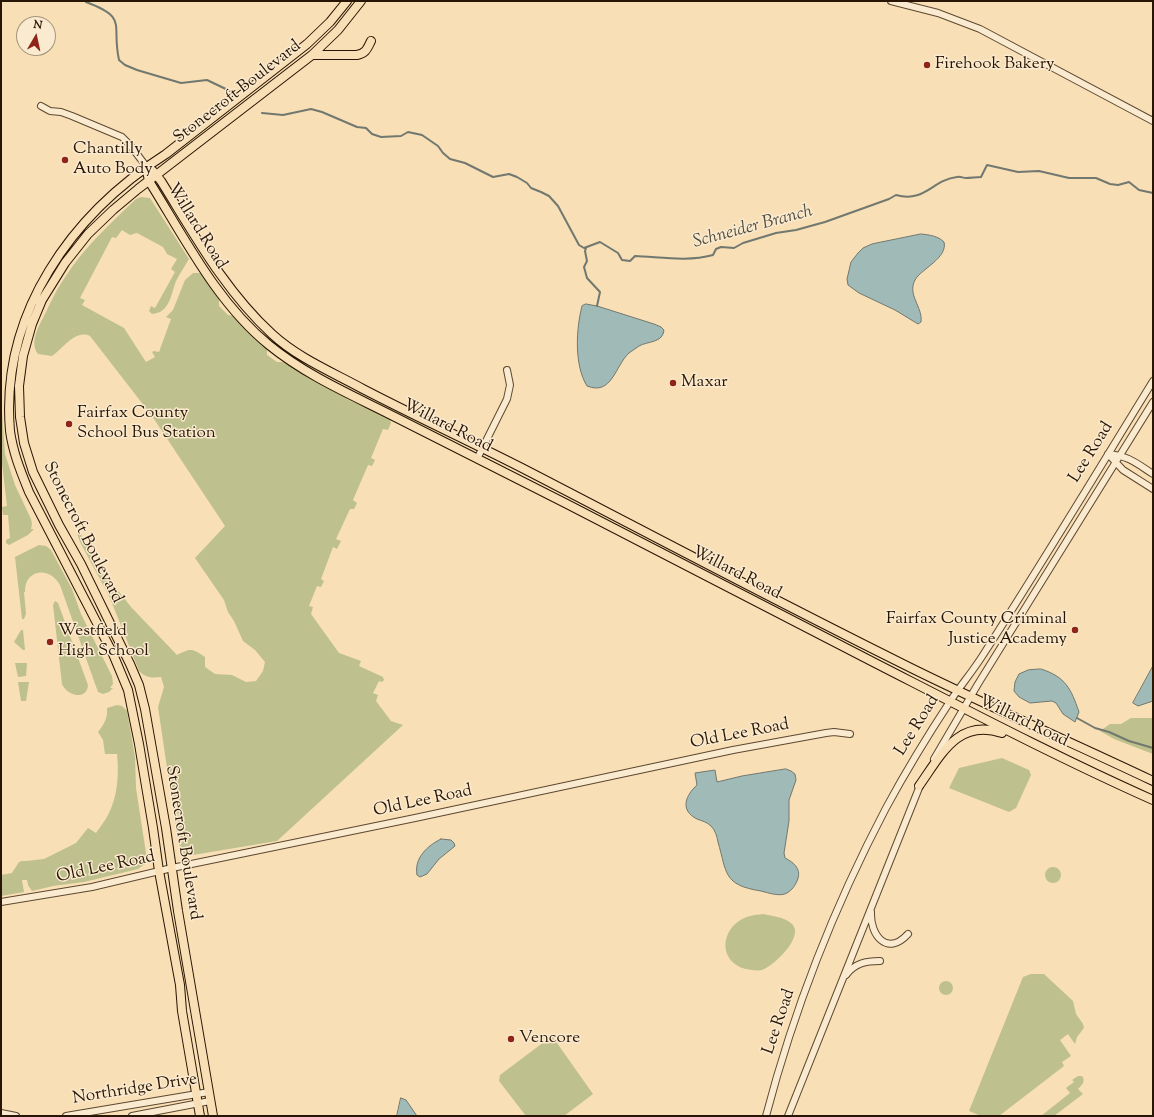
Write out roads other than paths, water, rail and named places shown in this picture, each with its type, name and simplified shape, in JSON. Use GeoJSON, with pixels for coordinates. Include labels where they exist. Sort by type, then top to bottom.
{"type":"FeatureCollection","features":[{"type":"Feature","properties":{"kind":"main road","name":"Stonecroft Boulevard"},"geometry":{"type":"LineString","coordinates":[[200,1116],[182,1011],[180,985],[159,871],[133,707],[128,690],[113,654],[26,486],[17,461],[12,444],[8,409],[8,392],[12,354],[16,333],[28,302],[44,274],[71,237],[99,206],[146,166],[166,154],[307,44],[330,22],[347,1]]}},
{"type":"Feature","properties":{"kind":"main road","name":"Stonecroft Boulevard"},"geometry":{"type":"LineString","coordinates":[[213,1116],[145,709],[139,685],[81,564],[59,525],[33,472],[21,429],[19,399],[21,370],[27,340],[37,311],[53,281],[71,255],[92,230],[112,210],[312,55],[338,30],[361,1]]}},
{"type":"Feature","properties":{"kind":"main road"},"geometry":{"type":"LineString","coordinates":[[312,55],[357,55],[367,50],[370,41]]}},
{"type":"Feature","properties":{"kind":"main road","name":"Willard Road"},"geometry":{"type":"LineString","coordinates":[[146,166],[157,175],[214,266],[241,302],[274,335],[294,351],[775,600],[958,691],[1153,781]]}},
{"type":"Feature","properties":{"kind":"main road","name":"Willard Road"},"geometry":{"type":"LineString","coordinates":[[146,166],[149,181],[205,272],[233,308],[266,343],[307,372],[477,458],[964,710],[1034,745],[1153,800]]}},
{"type":"Feature","properties":{"kind":"main road"},"geometry":{"type":"LineString","coordinates":[[919,786],[947,747],[958,737],[969,731],[978,729],[989,730],[1034,745]]}},
{"type":"Feature","properties":{"kind":"street"},"geometry":{"type":"LineString","coordinates":[[891,1],[938,13],[980,30],[1153,121]]}},
{"type":"Feature","properties":{"kind":"street"},"geometry":{"type":"LineString","coordinates":[[41,106],[50,111],[61,112],[72,116],[122,137],[146,166]]}},
{"type":"Feature","properties":{"kind":"street"},"geometry":{"type":"LineString","coordinates":[[477,458],[507,399],[510,385],[507,370]]}},
{"type":"Feature","properties":{"kind":"street","name":"Lee Road"},"geometry":{"type":"LineString","coordinates":[[766,1116],[781,1061],[804,992],[849,882],[897,787],[950,702],[983,655],[1153,381]]}},
{"type":"Feature","properties":{"kind":"street","name":"Lee Road"},"geometry":{"type":"LineString","coordinates":[[788,1116],[919,786],[971,696],[1153,402]]}},
{"type":"Feature","properties":{"kind":"street"},"geometry":{"type":"LineString","coordinates":[[1108,454],[1120,455],[1130,459],[1153,474]]}},
{"type":"Feature","properties":{"kind":"street"},"geometry":{"type":"LineString","coordinates":[[1108,454],[1123,470],[1153,489]]}},
{"type":"Feature","properties":{"kind":"street","name":"Old Lee Road"},"geometry":{"type":"LineString","coordinates":[[1,902],[85,888],[172,868],[733,750],[826,733],[834,732],[850,734]]}},
{"type":"Feature","properties":{"kind":"street"},"geometry":{"type":"LineString","coordinates":[[871,908],[872,925],[875,934],[881,940],[889,944],[893,944],[900,941],[908,934]]}},
{"type":"Feature","properties":{"kind":"street"},"geometry":{"type":"LineString","coordinates":[[841,983],[850,971],[859,963],[880,961]]}},
{"type":"Feature","properties":{"kind":"street","name":"Northridge Drive"},"geometry":{"type":"LineString","coordinates":[[66,1116],[209,1092]]}},
{"type":"Feature","properties":{"kind":"street","name":"Northridge Drive"},"geometry":{"type":"LineString","coordinates":[[132,1116],[210,1101]]}},
{"type":"Feature","properties":{"kind":"street"},"geometry":{"type":"LineString","coordinates":[[1,1113],[16,1116]]}},
{"type":"Feature","properties":{"kind":"water"},"geometry":{"type":"Polygon","coordinates":[[[921,234],[939,238],[944,242],[944,248],[938,258],[918,276],[913,285],[914,296],[921,317],[921,322],[918,324],[895,310],[859,293],[848,285],[847,279],[851,262],[863,248],[872,244],[921,234]]]}},
{"type":"Feature","properties":{"kind":"water"},"geometry":{"type":"Polygon","coordinates":[[[586,304],[654,324],[664,330],[661,337],[658,339],[643,344],[629,353],[612,378],[602,387],[595,388],[587,386],[578,358],[578,325],[582,306],[586,304]]]}},
{"type":"Feature","properties":{"kind":"water"},"geometry":{"type":"Polygon","coordinates":[[[1153,666],[1153,701],[1138,706],[1133,703],[1153,666]]]}},
{"type":"Feature","properties":{"kind":"water"},"geometry":{"type":"Polygon","coordinates":[[[1041,669],[1062,680],[1070,690],[1079,712],[1075,722],[1063,714],[1056,703],[1052,701],[1030,703],[1019,697],[1014,691],[1015,682],[1019,674],[1028,670],[1041,669]]]}},
{"type":"Feature","properties":{"kind":"water"},"geometry":{"type":"Polygon","coordinates":[[[786,769],[795,774],[796,780],[789,800],[789,821],[784,853],[785,858],[797,867],[799,873],[797,881],[792,889],[787,893],[778,895],[749,888],[733,881],[729,876],[723,862],[714,829],[691,815],[686,807],[686,802],[690,793],[697,785],[695,773],[715,770],[717,782],[742,776],[786,769]]]}},
{"type":"Feature","properties":{"kind":"water"},"geometry":{"type":"Polygon","coordinates":[[[441,839],[451,840],[455,846],[439,859],[427,874],[420,877],[417,875],[417,869],[420,858],[426,849],[441,839]]]}},
{"type":"Feature","properties":{"kind":"water"},"geometry":{"type":"Polygon","coordinates":[[[401,1098],[406,1100],[417,1116],[397,1116],[401,1098]]]}},
{"type":"Feature","properties":{"kind":"waterway","name":"Schneider Branch"},"geometry":{"type":"LineString","coordinates":[[86,2],[108,13],[113,18],[116,24],[119,60],[125,65],[181,83],[207,80],[230,91]]}},
{"type":"Feature","properties":{"kind":"waterway","name":"Schneider Branch"},"geometry":{"type":"LineString","coordinates":[[262,113],[283,115],[311,109],[322,112],[357,127],[366,128],[372,134],[381,137],[401,136],[408,132],[422,135],[438,146],[450,159],[465,163],[493,177],[509,174],[527,183],[531,188],[549,196],[558,206],[579,245],[584,248],[600,242],[618,253],[622,260],[630,261],[635,256],[684,259],[713,255],[716,249],[721,247],[734,248],[743,243],[776,233],[796,230],[825,222],[889,199],[896,195],[906,197],[921,194],[948,179],[958,177],[981,177],[987,165],[1018,172],[1039,171],[1069,178],[1096,178],[1110,184],[1118,185],[1129,182],[1139,190],[1153,193]]}},
{"type":"Feature","properties":{"kind":"waterway"},"geometry":{"type":"LineString","coordinates":[[586,248],[585,251],[587,261],[584,267],[587,278],[600,292],[597,306]]}},
{"type":"Feature","properties":{"kind":"waterway"},"geometry":{"type":"LineString","coordinates":[[1077,718],[1095,728],[1109,732],[1129,741],[1153,748]]}},
{"type":"Feature","properties":{"kind":"place","name":"Firehook Bakery"},"geometry":{"type":"Point","coordinates":[927,65]}},
{"type":"Feature","properties":{"kind":"place","name":"Chantilly Auto Body"},"geometry":{"type":"Point","coordinates":[65,160]}},
{"type":"Feature","properties":{"kind":"place","name":"Maxar"},"geometry":{"type":"Point","coordinates":[673,383]}},
{"type":"Feature","properties":{"kind":"place","name":"Fairfax County School Bus Station"},"geometry":{"type":"Point","coordinates":[69,424]}},
{"type":"Feature","properties":{"kind":"place","name":"Fairfax County Criminal Justice Academy"},"geometry":{"type":"Point","coordinates":[1075,630]}},
{"type":"Feature","properties":{"kind":"place","name":"Westfield High School"},"geometry":{"type":"Point","coordinates":[50,642]}},
{"type":"Feature","properties":{"kind":"place","name":"Vencore"},"geometry":{"type":"Point","coordinates":[511,1039]}}]}
